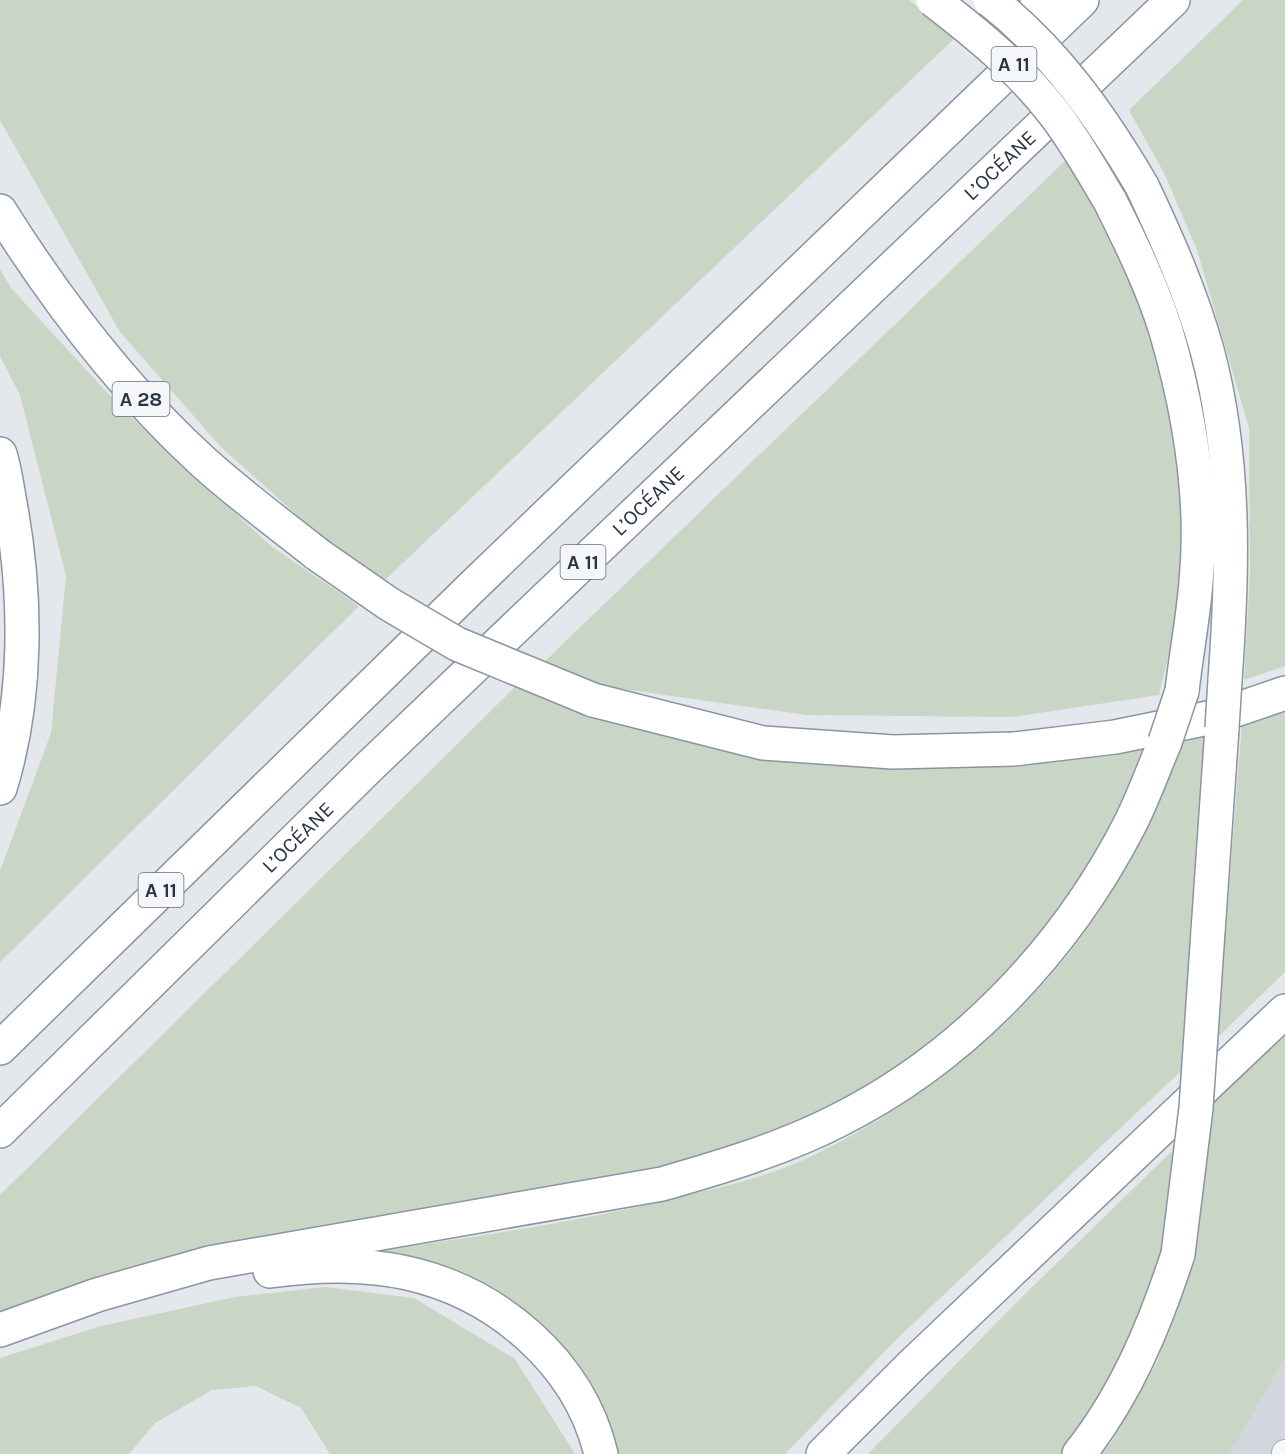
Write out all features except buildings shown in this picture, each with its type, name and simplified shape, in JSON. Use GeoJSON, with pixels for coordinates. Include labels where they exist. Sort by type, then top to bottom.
{"type":"FeatureCollection","features":[{"type":"Feature","properties":{"kind":"highway"},"geometry":{"type":"LineString","coordinates":[[0,1330],[97,1295],[209,1263],[662,1184],[721,1167],[838,1121],[909,1079],[968,1033],[1043,957],[1077,913],[1129,825],[1165,742],[1182,691],[1196,581],[1196,488],[1182,395],[1166,330],[1138,259],[1110,201],[1069,133],[1036,92],[980,36],[933,0]]}},
{"type":"Feature","properties":{"kind":"highway"},"geometry":{"type":"LineString","coordinates":[[990,0],[1030,37],[1074,84],[1110,130],[1142,186],[1185,281],[1198,319],[1208,352],[1224,438],[1231,586],[1196,1108],[1178,1254],[1138,1359],[1107,1415],[1079,1454]]}},
{"type":"Feature","properties":{"kind":"highway"},"geometry":{"type":"LineString","coordinates":[[946,128],[1042,0]]}},
{"type":"Feature","properties":{"kind":"highway","name":"A 11"},"geometry":{"type":"LineString","coordinates":[[0,1048],[946,128],[1082,0]]}},
{"type":"Feature","properties":{"kind":"highway","name":"L’OCÉANE"},"geometry":{"type":"LineString","coordinates":[[0,1131],[386,750],[1173,0]]}},
{"type":"Feature","properties":{"kind":"highway","name":"A 28"},"geometry":{"type":"LineString","coordinates":[[0,211],[75,319],[130,387],[200,459],[317,554],[389,604],[457,644],[593,700],[763,743],[893,752],[1014,749],[1115,737],[1218,716],[1285,693]]}},
{"type":"Feature","properties":{"kind":"highway"},"geometry":{"type":"LineString","coordinates":[[0,454],[16,536],[23,620],[19,688],[6,769],[0,788]]}},
{"type":"Feature","properties":{"kind":"highway"},"geometry":{"type":"LineString","coordinates":[[823,1454],[912,1365],[1285,1011]]}},
{"type":"Feature","properties":{"kind":"highway"},"geometry":{"type":"LineString","coordinates":[[97,1295],[129,1300],[214,1281],[305,1266],[360,1267],[404,1272],[438,1281],[470,1295],[489,1307],[524,1331],[545,1350],[577,1394],[590,1420],[601,1454]]}},
{"type":"Feature","properties":{"kind":"highway"},"geometry":{"type":"LineString","coordinates":[[833,1454],[912,1365]]}},
{"type":"Feature","properties":{"kind":"shaded area"},"geometry":{"type":"Polygon","coordinates":[[[1285,1358],[1285,1454],[1227,1454],[1238,1440],[1285,1358]]]}},
{"type":"Feature","properties":{"kind":"green space"},"geometry":{"type":"Polygon","coordinates":[[[0,0],[909,0],[957,36],[384,581],[328,543],[220,446],[120,332],[0,120],[0,0]]]}},
{"type":"Feature","properties":{"kind":"green space"},"geometry":{"type":"Polygon","coordinates":[[[1243,0],[1285,0],[1285,666],[1244,680],[1250,574],[1249,428],[1197,250],[1165,175],[1129,110],[1243,0]]]}},
{"type":"Feature","properties":{"kind":"green space"},"geometry":{"type":"Polygon","coordinates":[[[1068,158],[1118,246],[1163,367],[1184,505],[1179,612],[1159,695],[1012,717],[807,715],[608,687],[545,661],[1068,158]]]}},
{"type":"Feature","properties":{"kind":"green space"},"geometry":{"type":"Polygon","coordinates":[[[0,269],[11,288],[124,411],[271,546],[359,606],[0,962],[0,871],[51,733],[66,576],[20,395],[0,356],[0,269]]]}},
{"type":"Feature","properties":{"kind":"green space"},"geometry":{"type":"Polygon","coordinates":[[[516,686],[792,760],[878,768],[977,767],[1072,760],[1143,749],[1117,815],[1087,869],[1025,956],[942,1037],[829,1113],[654,1175],[0,1320],[0,1195],[516,686]]]}},
{"type":"Feature","properties":{"kind":"green space"},"geometry":{"type":"Polygon","coordinates":[[[1285,709],[1285,972],[1217,1038],[1242,723],[1285,709]]]}},
{"type":"Feature","properties":{"kind":"green space"},"geometry":{"type":"Polygon","coordinates":[[[1207,732],[1183,1069],[899,1337],[785,1454],[614,1454],[610,1431],[577,1364],[530,1318],[469,1277],[365,1252],[560,1222],[637,1207],[729,1185],[764,1175],[814,1155],[896,1109],[973,1052],[1041,986],[1072,950],[1099,912],[1123,870],[1144,827],[1180,739],[1207,732]]]}},
{"type":"Feature","properties":{"kind":"green space"},"geometry":{"type":"Polygon","coordinates":[[[1285,1035],[1285,1358],[1238,1440],[1227,1454],[1101,1454],[1113,1440],[1158,1360],[1194,1249],[1212,1104],[1285,1035]]]}},
{"type":"Feature","properties":{"kind":"green space"},"geometry":{"type":"Polygon","coordinates":[[[1175,1148],[1160,1260],[1140,1324],[1066,1454],[868,1454],[1019,1300],[1175,1148]]]}},
{"type":"Feature","properties":{"kind":"green space"},"geometry":{"type":"Polygon","coordinates":[[[325,1287],[414,1298],[515,1359],[575,1454],[330,1454],[301,1408],[256,1386],[212,1390],[155,1423],[129,1454],[0,1454],[0,1358],[101,1326],[235,1297],[325,1287]]]}}]}
